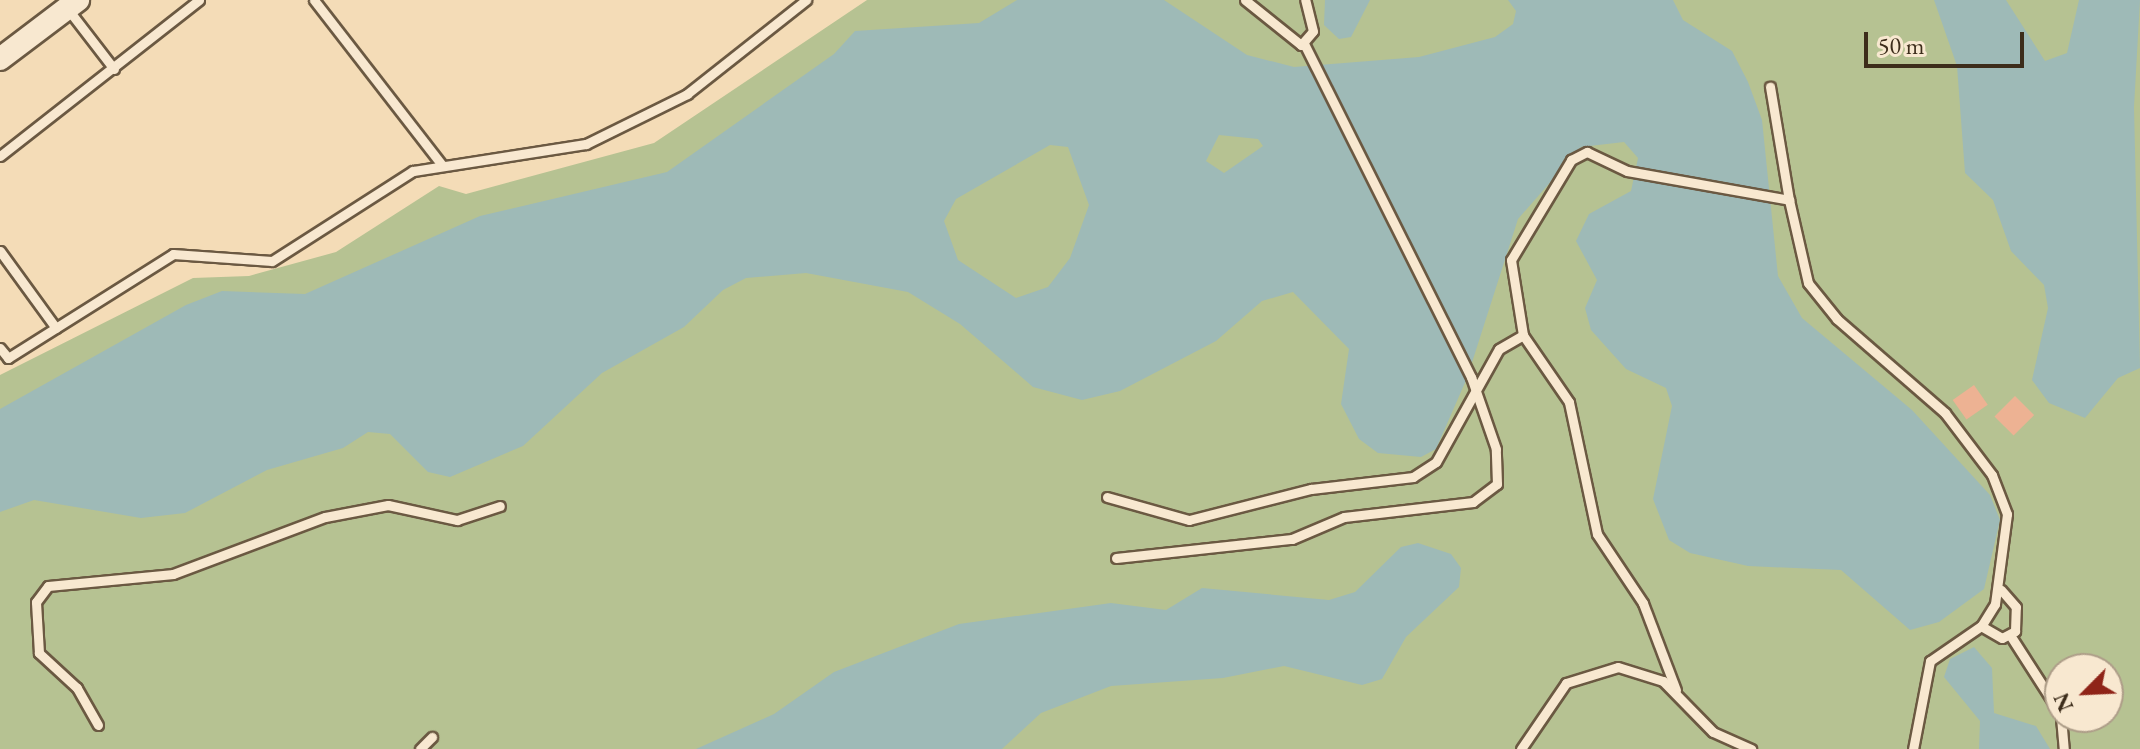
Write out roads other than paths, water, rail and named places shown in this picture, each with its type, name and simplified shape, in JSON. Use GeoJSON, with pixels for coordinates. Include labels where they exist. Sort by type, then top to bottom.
{"type":"FeatureCollection","features":[{"type":"Feature","properties":{"kind":"street"},"geometry":{"type":"LineString","coordinates":[[0,59],[73,4]]}},
{"type":"Feature","properties":{"kind":"lane"},"geometry":{"type":"LineString","coordinates":[[0,156],[199,0]]}},
{"type":"Feature","properties":{"kind":"lane"},"geometry":{"type":"LineString","coordinates":[[314,0],[442,165]]}},
{"type":"Feature","properties":{"kind":"lane"},"geometry":{"type":"LineString","coordinates":[[0,348],[8,358],[173,254],[272,261],[413,171],[586,144],[687,94],[806,0]]}},
{"type":"Feature","properties":{"kind":"lane"},"geometry":{"type":"LineString","coordinates":[[1116,558],[1230,551],[1292,539],[1344,517],[1395,516],[1484,498],[1499,472],[1471,377],[1304,43],[1245,0]]}},
{"type":"Feature","properties":{"kind":"lane"},"geometry":{"type":"LineString","coordinates":[[1304,43],[1313,31],[1305,0]]}},
{"type":"Feature","properties":{"kind":"lane"},"geometry":{"type":"LineString","coordinates":[[73,4],[114,69]]}},
{"type":"Feature","properties":{"kind":"lane"},"geometry":{"type":"LineString","coordinates":[[1770,87],[1789,200],[1808,283],[1847,328],[1945,413],[1992,475],[2007,514],[2001,590],[1981,626],[1945,647],[1924,671],[1913,749]]}},
{"type":"Feature","properties":{"kind":"lane"},"geometry":{"type":"LineString","coordinates":[[1676,690],[1643,603],[1597,534],[1569,402],[1523,335],[1511,275],[1521,233],[1581,153],[1597,153],[1627,171],[1777,202],[1789,200]]}},
{"type":"Feature","properties":{"kind":"lane"},"geometry":{"type":"LineString","coordinates":[[0,251],[56,328]]}},
{"type":"Feature","properties":{"kind":"lane"},"geometry":{"type":"LineString","coordinates":[[1107,497],[1189,520],[1311,489],[1413,477],[1436,462],[1499,349],[1523,335]]}},
{"type":"Feature","properties":{"kind":"lane"},"geometry":{"type":"LineString","coordinates":[[98,725],[77,688],[39,653],[36,602],[48,586],[173,574],[325,517],[388,505],[457,520],[500,506]]}},
{"type":"Feature","properties":{"kind":"lane"},"geometry":{"type":"LineString","coordinates":[[2001,590],[2018,617],[2010,635]]}},
{"type":"Feature","properties":{"kind":"lane"},"geometry":{"type":"LineString","coordinates":[[1981,626],[1995,637],[2010,635]]}},
{"type":"Feature","properties":{"kind":"lane"},"geometry":{"type":"LineString","coordinates":[[2010,635],[2044,688]]}},
{"type":"Feature","properties":{"kind":"lane"},"geometry":{"type":"LineString","coordinates":[[1651,673],[1666,660]]}},
{"type":"Feature","properties":{"kind":"lane"},"geometry":{"type":"LineString","coordinates":[[1521,749],[1566,683],[1618,667],[1651,673],[1676,690],[1702,724],[1751,749]]}},
{"type":"Feature","properties":{"kind":"lane"},"geometry":{"type":"LineString","coordinates":[[420,749],[432,737]]}},
{"type":"Feature","properties":{"kind":"water"},"geometry":{"type":"Polygon","coordinates":[[[1017,0],[1164,0],[1247,55],[1294,67],[1419,57],[1495,37],[1513,24],[1516,11],[1508,0],[1673,0],[1683,20],[1732,51],[1748,82],[1762,120],[1778,276],[1802,318],[1912,410],[1990,495],[2000,520],[1984,589],[1939,622],[1910,630],[1841,570],[1748,566],[1690,553],[1669,540],[1653,499],[1672,406],[1666,388],[1626,369],[1591,330],[1585,308],[1597,280],[1576,241],[1589,214],[1631,191],[1638,158],[1624,142],[1581,147],[1518,219],[1467,378],[1436,449],[1421,457],[1378,453],[1359,439],[1341,404],[1349,349],[1293,292],[1262,301],[1216,341],[1120,391],[1082,400],[1033,387],[960,324],[908,292],[806,273],[746,278],[723,290],[684,327],[602,373],[523,446],[450,477],[428,472],[390,434],[368,432],[343,448],[267,470],[185,513],[141,518],[34,500],[0,512],[0,409],[186,305],[222,291],[305,294],[480,216],[667,172],[834,54],[855,31],[979,23],[1017,0]],[[1219,135],[1206,161],[1224,173],[1263,146],[1258,139],[1219,135]],[[1050,145],[956,199],[944,221],[958,260],[1016,298],[1048,287],[1070,258],[1089,205],[1068,147],[1050,145]]]}},
{"type":"Feature","properties":{"kind":"water"},"geometry":{"type":"Polygon","coordinates":[[[1325,0],[1370,0],[1351,37],[1339,39],[1324,25],[1325,0]]]}},
{"type":"Feature","properties":{"kind":"water"},"geometry":{"type":"Polygon","coordinates":[[[1934,0],[2006,0],[2045,61],[2067,53],[2079,0],[2140,0],[2134,107],[2140,368],[2118,378],[2085,418],[2049,403],[2032,380],[2048,308],[2044,285],[2011,251],[1993,200],[1965,173],[1957,66],[1934,0]]]}},
{"type":"Feature","properties":{"kind":"water"},"geometry":{"type":"Polygon","coordinates":[[[1418,543],[1451,554],[1461,568],[1459,587],[1406,637],[1382,679],[1362,685],[1284,666],[1223,678],[1111,686],[1041,713],[1002,749],[696,749],[774,714],[834,672],[959,624],[1111,603],[1166,610],[1202,588],[1329,600],[1355,592],[1401,547],[1418,543]]]}},
{"type":"Feature","properties":{"kind":"water"},"geometry":{"type":"Polygon","coordinates":[[[1974,647],[1992,668],[1994,713],[2036,726],[2050,749],[1979,749],[1980,721],[1944,677],[1950,659],[1974,647]]]}}]}
